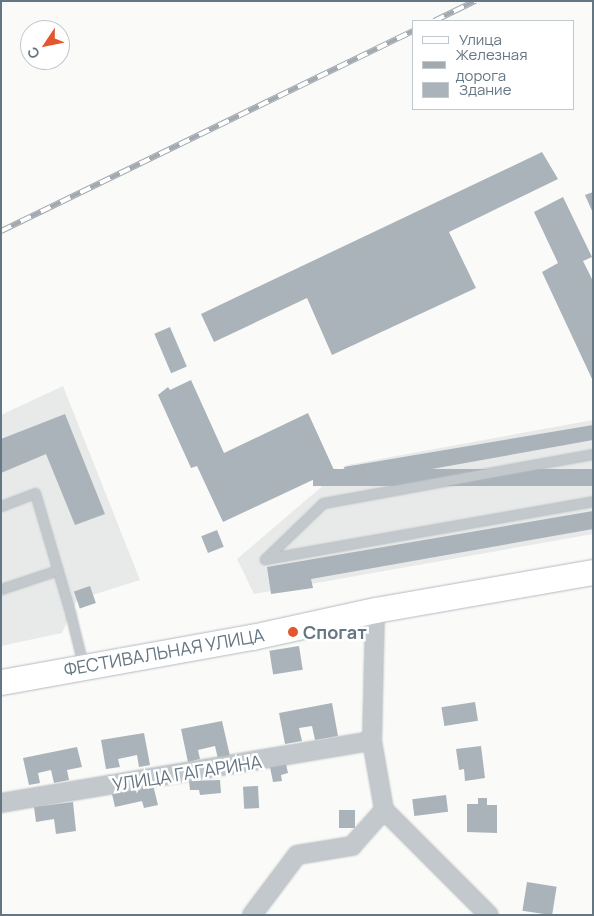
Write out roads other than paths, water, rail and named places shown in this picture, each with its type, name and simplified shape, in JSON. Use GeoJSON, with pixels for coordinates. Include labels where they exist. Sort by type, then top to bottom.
{"type":"FeatureCollection","features":[{"type":"Feature","properties":{"kind":"street","name":"ФЕСТИВАЛЬНАЯ УЛИЦА"},"geometry":{"type":"LineString","coordinates":[[1,682],[252,637],[376,610],[593,572]]}},
{"type":"Feature","properties":{"kind":"street"},"geometry":{"type":"LineString","coordinates":[[376,610],[372,741],[384,810],[488,915]]}},
{"type":"Feature","properties":{"kind":"street","name":"УЛИЦА ГАГАРИНА"},"geometry":{"type":"LineString","coordinates":[[1,803],[372,741]]}},
{"type":"Feature","properties":{"kind":"street"},"geometry":{"type":"LineString","coordinates":[[252,915],[297,855],[352,846],[384,810]]}},
{"type":"Feature","properties":{"kind":"lane"},"geometry":{"type":"LineString","coordinates":[[593,454],[323,503],[265,559],[593,501]]}},
{"type":"Feature","properties":{"kind":"lane"},"geometry":{"type":"LineString","coordinates":[[1,506],[35,493],[58,570],[83,666]]}},
{"type":"Feature","properties":{"kind":"lane"},"geometry":{"type":"LineString","coordinates":[[1,589],[58,570]]}},
{"type":"Feature","properties":{"kind":"railway"},"geometry":{"type":"LineString","coordinates":[[436,20],[475,1]]}},
{"type":"Feature","properties":{"kind":"railway"},"geometry":{"type":"LineString","coordinates":[[1,231],[412,31]]}},
{"type":"Feature","properties":{"kind":"place","name":"Спогат"},"geometry":{"type":"Point","coordinates":[293,632]}}]}
